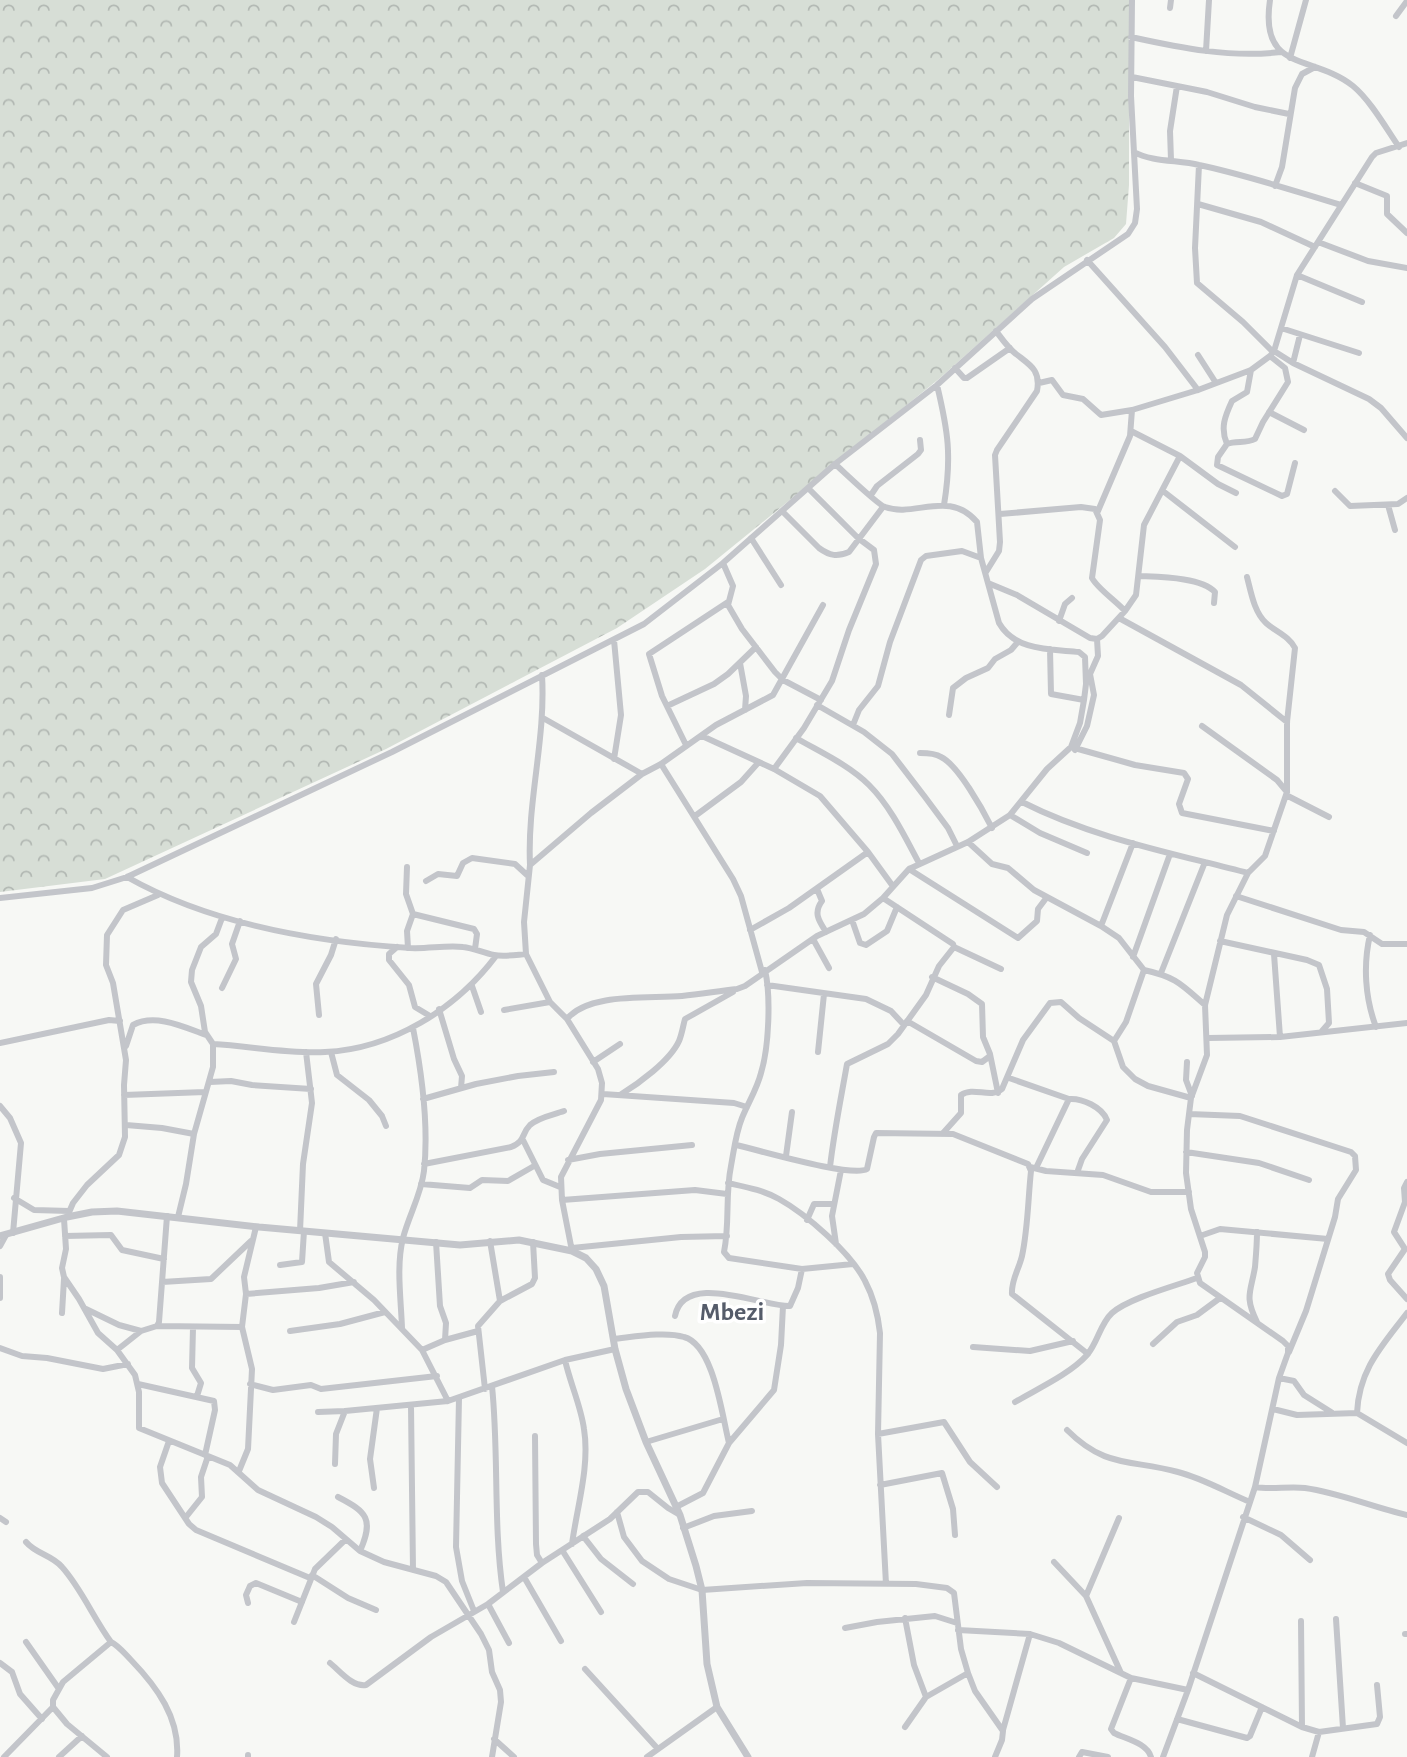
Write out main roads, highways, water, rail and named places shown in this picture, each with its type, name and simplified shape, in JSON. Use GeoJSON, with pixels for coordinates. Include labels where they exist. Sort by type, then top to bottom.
{"type":"FeatureCollection","features":[{"type":"Feature","properties":{"kind":"district","name":"Mbezi"},"geometry":{"type":"Point","coordinates":[732,1312]}}]}
